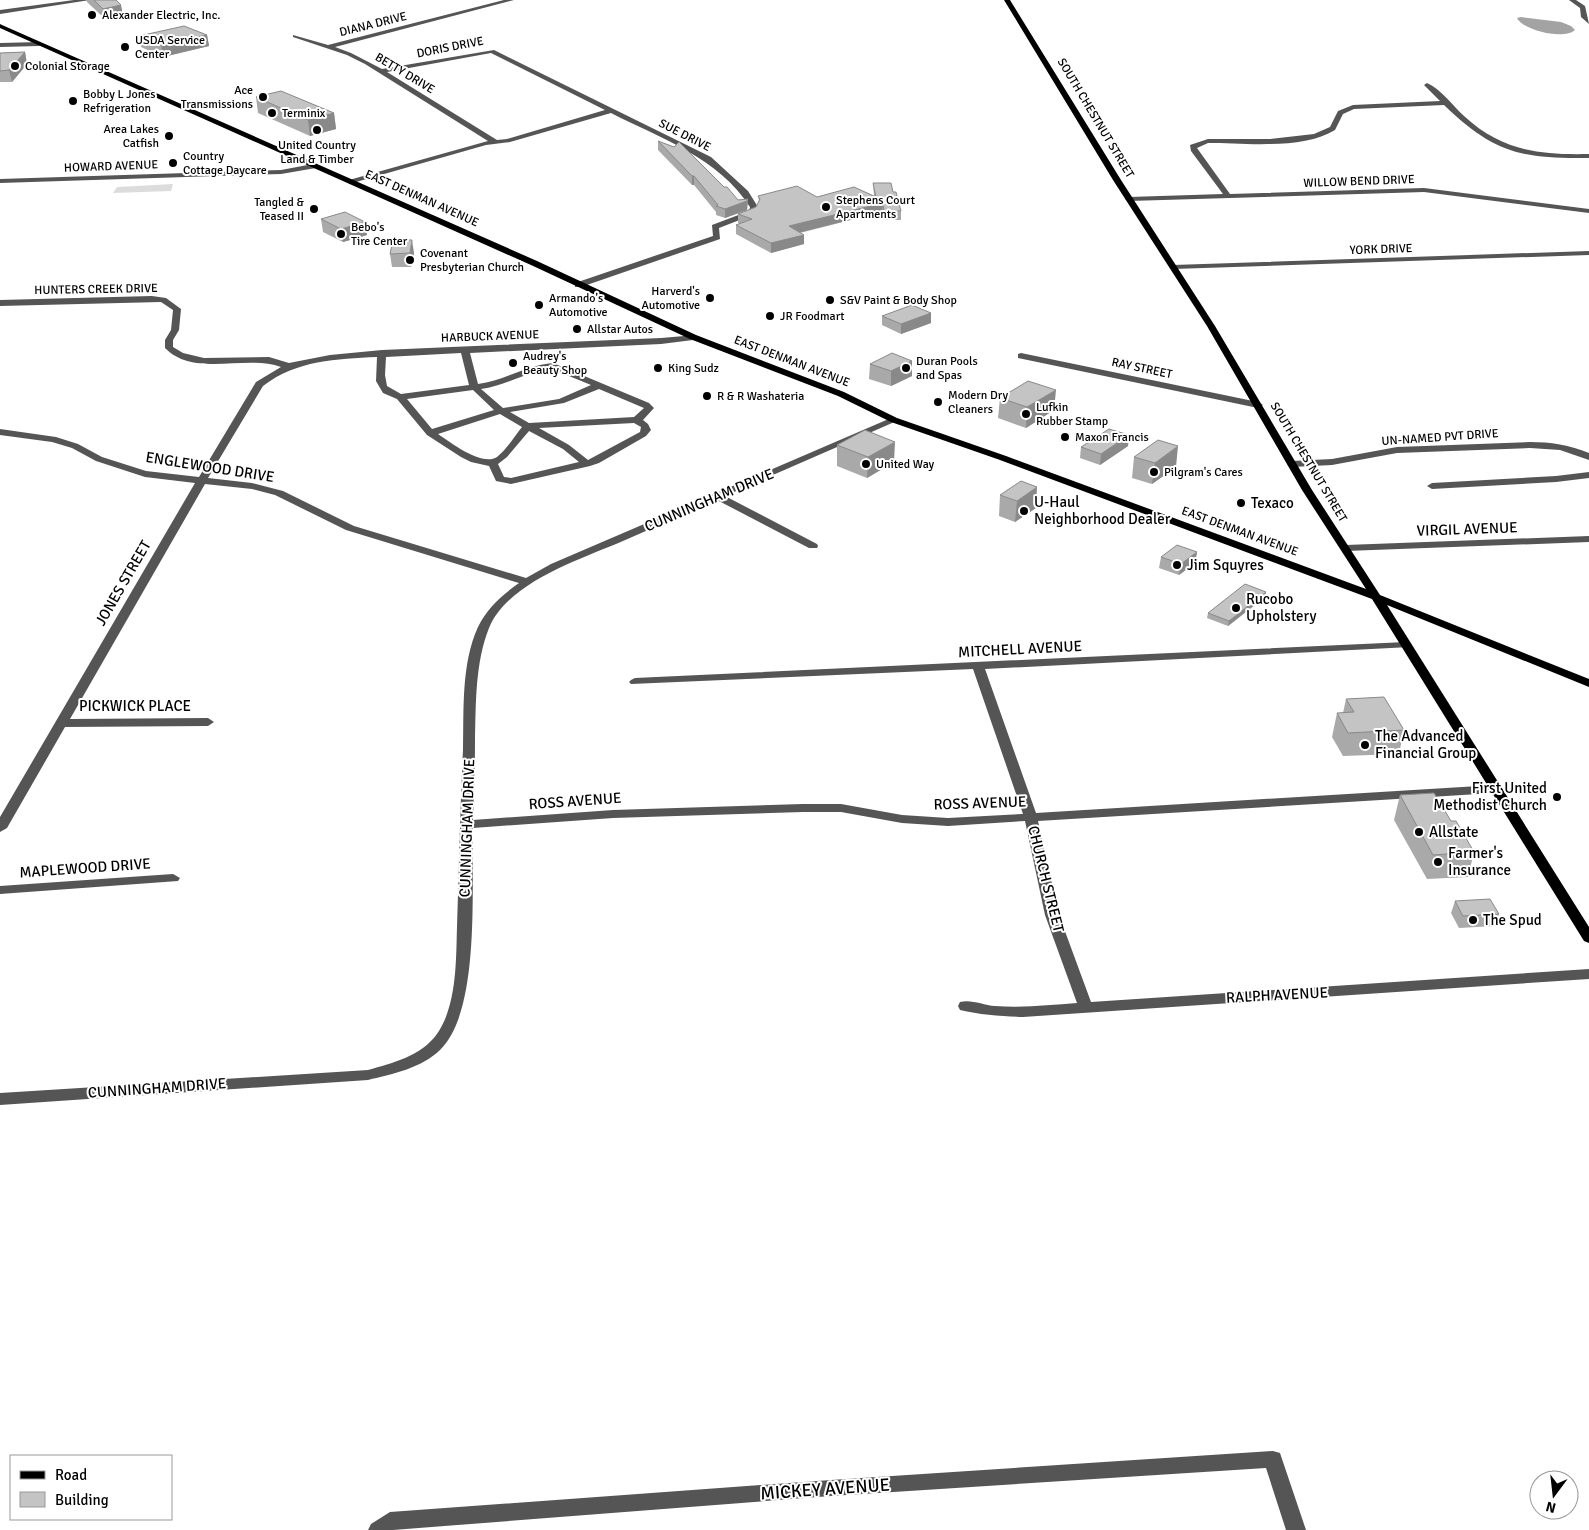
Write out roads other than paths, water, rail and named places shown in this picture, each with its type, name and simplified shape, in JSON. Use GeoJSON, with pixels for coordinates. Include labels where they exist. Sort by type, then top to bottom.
{"type":"FeatureCollection","features":[{"type":"Feature","properties":{"kind":"main road","name":"SOUTH CHESTNUT STREET"},"geometry":{"type":"LineString","coordinates":[[1007,0],[1258,405],[1307,490],[1377,597],[1589,938]]}},
{"type":"Feature","properties":{"kind":"main road","name":"EAST DENMAN AVENUE"},"geometry":{"type":"LineString","coordinates":[[0,26],[534,263],[693,337],[842,394],[894,420],[1003,458],[1377,597],[1589,683]]}},
{"type":"Feature","properties":{"kind":"street"},"geometry":{"type":"LineString","coordinates":[[0,12],[87,0]]}},
{"type":"Feature","properties":{"kind":"street","name":"DIANA DRIVE"},"geometry":{"type":"LineString","coordinates":[[328,47],[511,0]]}},
{"type":"Feature","properties":{"kind":"street"},"geometry":{"type":"LineString","coordinates":[[1572,0],[1583,7],[1584,17],[1589,22]]}},
{"type":"Feature","properties":{"kind":"street","name":"BETTY DRIVE"},"geometry":{"type":"LineString","coordinates":[[295,36],[348,54],[383,71],[497,143]]}},
{"type":"Feature","properties":{"kind":"street"},"geometry":{"type":"LineString","coordinates":[[0,46],[39,44]]}},
{"type":"Feature","properties":{"kind":"street","name":"DORIS DRIVE"},"geometry":{"type":"LineString","coordinates":[[383,71],[492,51]]}},
{"type":"Feature","properties":{"kind":"street","name":"SUE DRIVE"},"geometry":{"type":"LineString","coordinates":[[492,51],[708,159],[746,193],[754,207],[752,212],[715,228],[717,236],[578,285]]}},
{"type":"Feature","properties":{"kind":"street"},"geometry":{"type":"LineString","coordinates":[[1427,85],[1481,134],[1498,143],[1546,154],[1589,156]]}},
{"type":"Feature","properties":{"kind":"street"},"geometry":{"type":"LineString","coordinates":[[1228,196],[1193,147],[1208,141],[1289,139],[1318,135],[1335,126],[1337,115],[1341,111],[1353,107],[1446,103]]}},
{"type":"Feature","properties":{"kind":"street"},"geometry":{"type":"LineString","coordinates":[[352,182],[485,143],[497,143],[610,111]]}},
{"type":"Feature","properties":{"kind":"street"},"geometry":{"type":"LineString","coordinates":[[361,186],[492,147],[497,143]]}},
{"type":"Feature","properties":{"kind":"street","name":"HOWARD AVENUE"},"geometry":{"type":"LineString","coordinates":[[0,181],[281,172],[313,166]]}},
{"type":"Feature","properties":{"kind":"street","name":"WILLOW BEND DRIVE"},"geometry":{"type":"LineString","coordinates":[[1129,199],[1424,190],[1589,211]]}},
{"type":"Feature","properties":{"kind":"street","name":"YORK DRIVE"},"geometry":{"type":"LineString","coordinates":[[1173,267],[1589,253]]}},
{"type":"Feature","properties":{"kind":"street","name":"HUNTERS CREEK DRIVE"},"geometry":{"type":"LineString","coordinates":[[0,303],[129,299],[163,300],[177,308],[175,330],[170,340],[169,348],[175,352],[199,359],[272,360],[288,366]]}},
{"type":"Feature","properties":{"kind":"street","name":"HARBUCK AVENUE"},"geometry":{"type":"LineString","coordinates":[[288,366],[313,358],[382,353],[651,342],[693,337]]}},
{"type":"Feature","properties":{"kind":"street"},"geometry":{"type":"LineString","coordinates":[[465,349],[468,374],[474,387],[483,398],[566,447],[587,464]]}},
{"type":"Feature","properties":{"kind":"street"},"geometry":{"type":"LineString","coordinates":[[382,353],[379,382],[391,395],[400,397],[494,385],[546,365],[600,385],[649,408],[647,412],[636,420],[529,426],[500,459],[493,463],[477,462],[430,433],[400,397]]}},
{"type":"Feature","properties":{"kind":"street","name":"RAY STREET"},"geometry":{"type":"LineString","coordinates":[[1021,356],[1258,405]]}},
{"type":"Feature","properties":{"kind":"street","name":"JONES STREET"},"geometry":{"type":"LineString","coordinates":[[0,828],[199,482],[259,384],[272,372],[288,366]]}},
{"type":"Feature","properties":{"kind":"street"},"geometry":{"type":"LineString","coordinates":[[430,433],[501,410],[561,401],[600,385]]}},
{"type":"Feature","properties":{"kind":"street"},"geometry":{"type":"LineString","coordinates":[[493,463],[500,478],[511,481],[587,464],[604,458],[643,434],[646,430],[645,426],[636,420]]}},
{"type":"Feature","properties":{"kind":"street","name":"CUNNINGHAM DRIVE"},"geometry":{"type":"LineString","coordinates":[[0,1099],[368,1075],[397,1067],[426,1055],[444,1035],[456,1007],[464,950],[471,696],[479,642],[485,626],[496,608],[527,582],[555,566],[894,420]]}},
{"type":"Feature","properties":{"kind":"street","name":"ENGLEWOOD DRIVE"},"geometry":{"type":"LineString","coordinates":[[0,432],[53,439],[122,467],[145,474],[199,482],[252,486],[279,493],[350,528],[527,582]]}},
{"type":"Feature","properties":{"kind":"street","name":"UN-NAMED PVT DRIVE"},"geometry":{"type":"LineString","coordinates":[[1292,464],[1332,462],[1398,450],[1530,445],[1550,445],[1572,449],[1589,457]]}},
{"type":"Feature","properties":{"kind":"street"},"geometry":{"type":"LineString","coordinates":[[1432,486],[1556,479],[1589,475]]}},
{"type":"Feature","properties":{"kind":"street"},"geometry":{"type":"LineString","coordinates":[[719,497],[813,546]]}},
{"type":"Feature","properties":{"kind":"street","name":"VIRGIL AVENUE"},"geometry":{"type":"LineString","coordinates":[[1346,548],[1589,539]]}},
{"type":"Feature","properties":{"kind":"street","name":"MITCHELL AVENUE"},"geometry":{"type":"LineString","coordinates":[[635,682],[1406,645]]}},
{"type":"Feature","properties":{"kind":"street","name":"CHURCH STREET"},"geometry":{"type":"LineString","coordinates":[[978,666],[1030,818],[1052,915],[1086,1008]]}},
{"type":"Feature","properties":{"kind":"street","name":"PICKWICK PLACE"},"geometry":{"type":"LineString","coordinates":[[62,723],[208,722]]}},
{"type":"Feature","properties":{"kind":"street","name":"ROSS AVENUE"},"geometry":{"type":"LineString","coordinates":[[466,826],[613,814],[803,808],[841,808],[902,819],[948,822],[1495,789]]}},
{"type":"Feature","properties":{"kind":"street","name":"MAPLEWOOD DRIVE"},"geometry":{"type":"LineString","coordinates":[[0,890],[173,878]]}},
{"type":"Feature","properties":{"kind":"street","name":"RALPH AVENUE"},"geometry":{"type":"LineString","coordinates":[[965,1006],[994,1011],[1023,1012],[1589,974]]}},
{"type":"Feature","properties":{"kind":"street","name":"MICKEY AVENUE"},"geometry":{"type":"LineString","coordinates":[[379,1529],[390,1521],[831,1488],[1273,1459],[1296,1530]]}},
{"type":"Feature","properties":{"kind":"place","name":"Alexander Electric, Inc."},"geometry":{"type":"Point","coordinates":[92,15]}},
{"type":"Feature","properties":{"kind":"place","name":"USDA Service Center"},"geometry":{"type":"Point","coordinates":[125,47]}},
{"type":"Feature","properties":{"kind":"place","name":"Colonial Storage"},"geometry":{"type":"Point","coordinates":[15,66]}},
{"type":"Feature","properties":{"kind":"place","name":"Ace Transmissions"},"geometry":{"type":"Point","coordinates":[263,97]}},
{"type":"Feature","properties":{"kind":"place","name":"Bobby L Jones Refrigeration"},"geometry":{"type":"Point","coordinates":[73,101]}},
{"type":"Feature","properties":{"kind":"place","name":"Terminix"},"geometry":{"type":"Point","coordinates":[272,113]}},
{"type":"Feature","properties":{"kind":"place","name":"United Country Land & Timber"},"geometry":{"type":"Point","coordinates":[317,130]}},
{"type":"Feature","properties":{"kind":"place","name":"Area Lakes Catfish"},"geometry":{"type":"Point","coordinates":[169,136]}},
{"type":"Feature","properties":{"kind":"place","name":"Country Cottage Daycare"},"geometry":{"type":"Point","coordinates":[173,163]}},
{"type":"Feature","properties":{"kind":"place","name":"Stephens Court Apartments"},"geometry":{"type":"Point","coordinates":[826,207]}},
{"type":"Feature","properties":{"kind":"place","name":"Tangled & Teased II"},"geometry":{"type":"Point","coordinates":[314,209]}},
{"type":"Feature","properties":{"kind":"place","name":"Bebo's Tire Center"},"geometry":{"type":"Point","coordinates":[341,234]}},
{"type":"Feature","properties":{"kind":"place","name":"Covenant Presbyterian Church"},"geometry":{"type":"Point","coordinates":[410,260]}},
{"type":"Feature","properties":{"kind":"place","name":"Harverd's Automotive"},"geometry":{"type":"Point","coordinates":[710,298]}},
{"type":"Feature","properties":{"kind":"place","name":"S&V Paint & Body Shop"},"geometry":{"type":"Point","coordinates":[830,300]}},
{"type":"Feature","properties":{"kind":"place","name":"Armando's Automotive"},"geometry":{"type":"Point","coordinates":[539,305]}},
{"type":"Feature","properties":{"kind":"place","name":"JR Foodmart"},"geometry":{"type":"Point","coordinates":[770,316]}},
{"type":"Feature","properties":{"kind":"place","name":"Allstar Autos"},"geometry":{"type":"Point","coordinates":[577,329]}},
{"type":"Feature","properties":{"kind":"place","name":"Audrey's Beauty Shop"},"geometry":{"type":"Point","coordinates":[513,363]}},
{"type":"Feature","properties":{"kind":"place","name":"King Sudz"},"geometry":{"type":"Point","coordinates":[658,368]}},
{"type":"Feature","properties":{"kind":"place","name":"Duran Pools and Spas"},"geometry":{"type":"Point","coordinates":[906,368]}},
{"type":"Feature","properties":{"kind":"place","name":"R & R Washateria"},"geometry":{"type":"Point","coordinates":[707,396]}},
{"type":"Feature","properties":{"kind":"place","name":"Modern Dry Cleaners"},"geometry":{"type":"Point","coordinates":[938,402]}},
{"type":"Feature","properties":{"kind":"place","name":"Lufkin Rubber Stamp"},"geometry":{"type":"Point","coordinates":[1026,414]}},
{"type":"Feature","properties":{"kind":"place","name":"Maxon Francis"},"geometry":{"type":"Point","coordinates":[1065,437]}},
{"type":"Feature","properties":{"kind":"place","name":"United Way"},"geometry":{"type":"Point","coordinates":[866,464]}},
{"type":"Feature","properties":{"kind":"place","name":"Pilgram's Cares"},"geometry":{"type":"Point","coordinates":[1154,472]}},
{"type":"Feature","properties":{"kind":"place","name":"Texaco"},"geometry":{"type":"Point","coordinates":[1241,503]}},
{"type":"Feature","properties":{"kind":"place","name":"U-Haul Neighborhood Dealer"},"geometry":{"type":"Point","coordinates":[1024,511]}},
{"type":"Feature","properties":{"kind":"place","name":"Jim Squyres"},"geometry":{"type":"Point","coordinates":[1177,565]}},
{"type":"Feature","properties":{"kind":"place","name":"Rucobo Upholstery"},"geometry":{"type":"Point","coordinates":[1236,608]}},
{"type":"Feature","properties":{"kind":"place","name":"The Advanced Financial Group"},"geometry":{"type":"Point","coordinates":[1365,745]}},
{"type":"Feature","properties":{"kind":"place","name":"First United Methodist Church"},"geometry":{"type":"Point","coordinates":[1557,797]}},
{"type":"Feature","properties":{"kind":"place","name":"Allstate"},"geometry":{"type":"Point","coordinates":[1419,832]}},
{"type":"Feature","properties":{"kind":"place","name":"Farmer's Insurance"},"geometry":{"type":"Point","coordinates":[1438,862]}},
{"type":"Feature","properties":{"kind":"place","name":"The Spud"},"geometry":{"type":"Point","coordinates":[1473,920]}}]}
